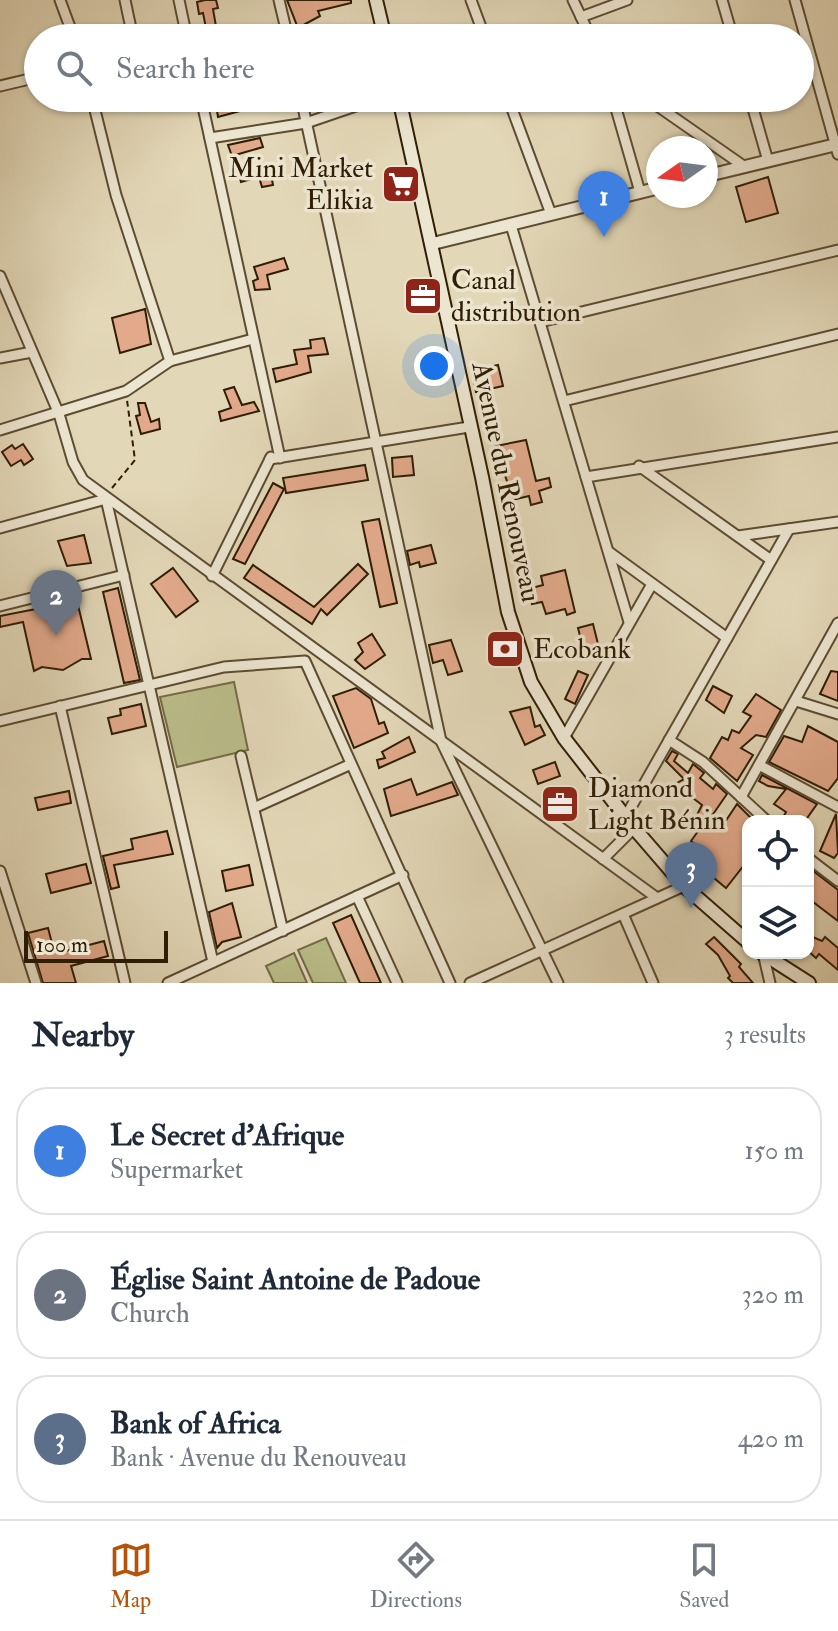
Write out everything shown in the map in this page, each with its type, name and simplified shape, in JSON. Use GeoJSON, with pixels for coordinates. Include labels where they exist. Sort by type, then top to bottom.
{"type":"FeatureCollection","features":[{"type":"Feature","properties":{"kind":"main road"},"geometry":{"type":"LineString","coordinates":[[376,0],[382,24]]}},
{"type":"Feature","properties":{"kind":"main road","name":"Avenue du Renouveau"},"geometry":{"type":"LineString","coordinates":[[402,112],[515,639],[531,682],[564,738],[634,828],[684,886],[742,937]]}},
{"type":"Feature","properties":{"kind":"main road"},"geometry":{"type":"LineString","coordinates":[[771,959],[809,983]]}},
{"type":"Feature","properties":{"kind":"street"},"geometry":{"type":"LineString","coordinates":[[60,0],[69,24]]}},
{"type":"Feature","properties":{"kind":"street"},"geometry":{"type":"LineString","coordinates":[[125,0],[130,24]]}},
{"type":"Feature","properties":{"kind":"street"},"geometry":{"type":"LineString","coordinates":[[179,0],[184,24]]}},
{"type":"Feature","properties":{"kind":"street"},"geometry":{"type":"LineString","coordinates":[[279,0],[285,24]]}},
{"type":"Feature","properties":{"kind":"street"},"geometry":{"type":"LineString","coordinates":[[471,0],[480,24]]}},
{"type":"Feature","properties":{"kind":"street"},"geometry":{"type":"LineString","coordinates":[[573,0],[584,24]]}},
{"type":"Feature","properties":{"kind":"street"},"geometry":{"type":"LineString","coordinates":[[581,17],[627,0]]}},
{"type":"Feature","properties":{"kind":"street"},"geometry":{"type":"LineString","coordinates":[[722,0],[729,24]]}},
{"type":"Feature","properties":{"kind":"street"},"geometry":{"type":"LineString","coordinates":[[795,0],[802,24]]}},
{"type":"Feature","properties":{"kind":"street"},"geometry":{"type":"LineString","coordinates":[[718,173],[837,147],[814,66]]}},
{"type":"Feature","properties":{"kind":"street"},"geometry":{"type":"LineString","coordinates":[[0,86],[24,80]]}},
{"type":"Feature","properties":{"kind":"street"},"geometry":{"type":"LineString","coordinates":[[95,112],[116,195],[170,361]]}},
{"type":"Feature","properties":{"kind":"street"},"geometry":{"type":"LineString","coordinates":[[204,112],[277,443],[275,458],[212,576]]}},
{"type":"Feature","properties":{"kind":"street"},"geometry":{"type":"LineString","coordinates":[[304,112],[441,741],[558,983]]}},
{"type":"Feature","properties":{"kind":"street"},"geometry":{"type":"LineString","coordinates":[[210,138],[306,123],[338,112]]}},
{"type":"Feature","properties":{"kind":"street"},"geometry":{"type":"LineString","coordinates":[[513,112],[551,214]]}},
{"type":"Feature","properties":{"kind":"street"},"geometry":{"type":"LineString","coordinates":[[617,112],[640,192]]}},
{"type":"Feature","properties":{"kind":"street"},"geometry":{"type":"LineString","coordinates":[[666,112],[745,167]]}},
{"type":"Feature","properties":{"kind":"street"},"geometry":{"type":"LineString","coordinates":[[754,112],[768,161]]}},
{"type":"Feature","properties":{"kind":"street"},"geometry":{"type":"LineString","coordinates":[[431,244],[646,191]]}},
{"type":"Feature","properties":{"kind":"street"},"geometry":{"type":"LineString","coordinates":[[511,225],[629,622]]}},
{"type":"Feature","properties":{"kind":"street"},"geometry":{"type":"LineString","coordinates":[[540,322],[838,250]]}},
{"type":"Feature","properties":{"kind":"street"},"geometry":{"type":"LineString","coordinates":[[0,276],[59,414],[73,462],[83,480],[657,898]]}},
{"type":"Feature","properties":{"kind":"street"},"geometry":{"type":"LineString","coordinates":[[564,401],[838,334]]}},
{"type":"Feature","properties":{"kind":"street"},"geometry":{"type":"LineString","coordinates":[[0,430],[126,391],[170,361],[253,339]]}},
{"type":"Feature","properties":{"kind":"street"},"geometry":{"type":"LineString","coordinates":[[0,358],[32,352]]}},
{"type":"Feature","properties":{"kind":"street"},"geometry":{"type":"LineString","coordinates":[[275,458],[469,427]]}},
{"type":"Feature","properties":{"kind":"street"},"geometry":{"type":"LineString","coordinates":[[586,477],[639,466],[838,437]]}},
{"type":"Feature","properties":{"kind":"street"},"geometry":{"type":"LineString","coordinates":[[639,466],[771,560]]}},
{"type":"Feature","properties":{"kind":"street"},"geometry":{"type":"LineString","coordinates":[[0,528],[106,499]]}},
{"type":"Feature","properties":{"kind":"street"},"geometry":{"type":"LineString","coordinates":[[106,499],[213,962]]}},
{"type":"Feature","properties":{"kind":"street"},"geometry":{"type":"LineString","coordinates":[[738,536],[838,522]]}},
{"type":"Feature","properties":{"kind":"street"},"geometry":{"type":"LineString","coordinates":[[626,816],[789,529]]}},
{"type":"Feature","properties":{"kind":"street"},"geometry":{"type":"LineString","coordinates":[[609,552],[727,638]]}},
{"type":"Feature","properties":{"kind":"street"},"geometry":{"type":"LineString","coordinates":[[0,606],[124,575]]}},
{"type":"Feature","properties":{"kind":"street"},"geometry":{"type":"LineString","coordinates":[[564,738],[652,584]]}},
{"type":"Feature","properties":{"kind":"street"},"geometry":{"type":"LineString","coordinates":[[741,797],[837,625]]}},
{"type":"Feature","properties":{"kind":"street"},"geometry":{"type":"LineString","coordinates":[[0,721],[224,667],[305,661],[349,765],[403,875],[450,983]]}},
{"type":"Feature","properties":{"kind":"street"},"geometry":{"type":"LineString","coordinates":[[796,701],[838,714]]}},
{"type":"Feature","properties":{"kind":"street"},"geometry":{"type":"LineString","coordinates":[[60,706],[125,983]]}},
{"type":"Feature","properties":{"kind":"street"},"geometry":{"type":"LineString","coordinates":[[669,740],[703,762],[760,815]]}},
{"type":"Feature","properties":{"kind":"street"},"geometry":{"type":"LineString","coordinates":[[241,756],[283,931]]}},
{"type":"Feature","properties":{"kind":"street"},"geometry":{"type":"LineString","coordinates":[[254,808],[349,765]]}},
{"type":"Feature","properties":{"kind":"street"},"geometry":{"type":"LineString","coordinates":[[759,765],[838,807]]}},
{"type":"Feature","properties":{"kind":"street"},"geometry":{"type":"LineString","coordinates":[[603,859],[634,828]]}},
{"type":"Feature","properties":{"kind":"street"},"geometry":{"type":"LineString","coordinates":[[814,863],[838,881]]}},
{"type":"Feature","properties":{"kind":"street"},"geometry":{"type":"LineString","coordinates":[[0,871],[36,983]]}},
{"type":"Feature","properties":{"kind":"street"},"geometry":{"type":"LineString","coordinates":[[168,983],[403,875]]}},
{"type":"Feature","properties":{"kind":"street"},"geometry":{"type":"LineString","coordinates":[[470,983],[684,886]]}},
{"type":"Feature","properties":{"kind":"street"},"geometry":{"type":"LineString","coordinates":[[357,896],[397,983]]}},
{"type":"Feature","properties":{"kind":"street"},"geometry":{"type":"LineString","coordinates":[[623,914],[653,983]]}},
{"type":"Feature","properties":{"kind":"street"},"geometry":{"type":"LineString","coordinates":[[764,959],[770,983]]}},
{"type":"Feature","properties":{"kind":"path"},"geometry":{"type":"LineString","coordinates":[[106,499],[115,481],[135,460],[126,391]]}},
{"type":"Feature","properties":{"kind":"green space"},"geometry":{"type":"Polygon","coordinates":[[[234,682],[248,750],[177,767],[160,697],[234,682]]]}},
{"type":"Feature","properties":{"kind":"green space"},"geometry":{"type":"Polygon","coordinates":[[[326,938],[346,983],[313,983],[298,950],[326,938]]]}},
{"type":"Feature","properties":{"kind":"green space"},"geometry":{"type":"Polygon","coordinates":[[[294,953],[307,983],[274,983],[266,966],[294,953]]]}},
{"type":"Feature","properties":{"kind":"building"},"geometry":{"type":"Polygon","coordinates":[[[216,0],[218,8],[213,9],[216,24],[205,24],[197,2],[216,0]]]}},
{"type":"Feature","properties":{"kind":"building"},"geometry":{"type":"Polygon","coordinates":[[[287,0],[351,0],[351,3],[318,11],[320,16],[305,24],[296,24],[287,0]]]}},
{"type":"Feature","properties":{"kind":"building"},"geometry":{"type":"Polygon","coordinates":[[[217,112],[236,112],[218,117],[217,112]]]}},
{"type":"Feature","properties":{"kind":"building"},"geometry":{"type":"Polygon","coordinates":[[[260,138],[263,147],[232,156],[228,145],[260,138]]]}},
{"type":"Feature","properties":{"kind":"building"},"geometry":{"type":"Polygon","coordinates":[[[269,164],[273,185],[262,187],[259,177],[241,182],[238,170],[247,168],[249,171],[269,164]]]}},
{"type":"Feature","properties":{"kind":"building"},"geometry":{"type":"Polygon","coordinates":[[[768,177],[778,213],[746,222],[736,187],[768,177]]]}},
{"type":"Feature","properties":{"kind":"building"},"geometry":{"type":"Polygon","coordinates":[[[284,258],[288,269],[267,275],[270,289],[255,290],[253,281],[258,279],[254,267],[284,258]]]}},
{"type":"Feature","properties":{"kind":"building"},"geometry":{"type":"Polygon","coordinates":[[[145,309],[151,344],[120,353],[112,318],[145,309]]]}},
{"type":"Feature","properties":{"kind":"building"},"geometry":{"type":"Polygon","coordinates":[[[324,338],[328,354],[308,356],[311,372],[276,382],[273,369],[297,364],[294,350],[311,348],[310,340],[324,338]]]}},
{"type":"Feature","properties":{"kind":"building"},"geometry":{"type":"Polygon","coordinates":[[[498,365],[503,386],[476,392],[472,371],[498,365]]]}},
{"type":"Feature","properties":{"kind":"building"},"geometry":{"type":"Polygon","coordinates":[[[234,387],[242,405],[254,402],[259,411],[221,421],[219,412],[231,408],[224,390],[234,387]]]}},
{"type":"Feature","properties":{"kind":"building"},"geometry":{"type":"Polygon","coordinates":[[[138,403],[145,403],[151,422],[159,419],[160,429],[141,434],[136,416],[140,415],[138,403]]]}},
{"type":"Feature","properties":{"kind":"building"},"geometry":{"type":"Polygon","coordinates":[[[526,440],[536,481],[549,478],[551,487],[539,491],[542,502],[531,505],[529,496],[508,501],[505,488],[509,488],[496,446],[526,440]]]}},
{"type":"Feature","properties":{"kind":"building"},"geometry":{"type":"Polygon","coordinates":[[[23,444],[33,459],[24,465],[21,460],[11,466],[2,452],[12,445],[15,449],[23,444]]]}},
{"type":"Feature","properties":{"kind":"building"},"geometry":{"type":"Polygon","coordinates":[[[412,456],[414,475],[393,477],[392,458],[412,456]]]}},
{"type":"Feature","properties":{"kind":"building"},"geometry":{"type":"Polygon","coordinates":[[[365,465],[368,480],[286,493],[283,478],[365,465]]]}},
{"type":"Feature","properties":{"kind":"building"},"geometry":{"type":"Polygon","coordinates":[[[273,483],[284,489],[245,564],[233,559],[273,483]]]}},
{"type":"Feature","properties":{"kind":"building"},"geometry":{"type":"Polygon","coordinates":[[[379,519],[397,603],[380,607],[362,522],[379,519]]]}},
{"type":"Feature","properties":{"kind":"building"},"geometry":{"type":"Polygon","coordinates":[[[84,535],[91,563],[67,566],[58,541],[84,535]]]}},
{"type":"Feature","properties":{"kind":"building"},"geometry":{"type":"Polygon","coordinates":[[[431,545],[436,563],[420,567],[419,562],[410,565],[407,551],[431,545]]]}},
{"type":"Feature","properties":{"kind":"building"},"geometry":{"type":"Polygon","coordinates":[[[358,564],[368,574],[327,615],[321,609],[312,624],[244,578],[253,565],[314,607],[358,564]]]}},
{"type":"Feature","properties":{"kind":"building"},"geometry":{"type":"Polygon","coordinates":[[[173,568],[198,601],[176,617],[151,584],[173,568]]]}},
{"type":"Feature","properties":{"kind":"building"},"geometry":{"type":"Polygon","coordinates":[[[565,570],[575,612],[567,615],[565,609],[546,614],[542,602],[532,604],[528,589],[543,585],[541,576],[565,570]]]}},
{"type":"Feature","properties":{"kind":"building"},"geometry":{"type":"Polygon","coordinates":[[[118,588],[140,680],[124,683],[103,592],[118,588]]]}},
{"type":"Feature","properties":{"kind":"building"},"geometry":{"type":"Polygon","coordinates":[[[77,601],[91,659],[82,659],[63,670],[42,667],[34,671],[23,622],[0,627],[0,616],[77,601]]]}},
{"type":"Feature","properties":{"kind":"building"},"geometry":{"type":"Polygon","coordinates":[[[593,624],[599,648],[584,652],[578,628],[593,624]]]}},
{"type":"Feature","properties":{"kind":"building"},"geometry":{"type":"Polygon","coordinates":[[[372,634],[385,655],[365,669],[355,660],[363,652],[358,643],[372,634]]]}},
{"type":"Feature","properties":{"kind":"building"},"geometry":{"type":"Polygon","coordinates":[[[451,640],[462,671],[448,675],[443,660],[433,663],[429,645],[451,640]]]}},
{"type":"Feature","properties":{"kind":"building"},"geometry":{"type":"Polygon","coordinates":[[[578,671],[588,675],[575,704],[565,699],[578,671]]]}},
{"type":"Feature","properties":{"kind":"building"},"geometry":{"type":"Polygon","coordinates":[[[831,671],[838,672],[838,701],[820,694],[831,671]]]}},
{"type":"Feature","properties":{"kind":"building"},"geometry":{"type":"Polygon","coordinates":[[[713,686],[732,696],[724,713],[706,700],[713,686]]]}},
{"type":"Feature","properties":{"kind":"building"},"geometry":{"type":"Polygon","coordinates":[[[356,688],[371,699],[379,724],[384,722],[388,733],[354,748],[333,696],[356,688]]]}},
{"type":"Feature","properties":{"kind":"building"},"geometry":{"type":"Polygon","coordinates":[[[756,694],[781,710],[766,737],[756,735],[741,748],[753,755],[737,781],[710,758],[722,737],[728,740],[732,730],[739,733],[751,716],[743,712],[756,694]]]}},
{"type":"Feature","properties":{"kind":"building"},"geometry":{"type":"Polygon","coordinates":[[[141,704],[146,726],[112,734],[108,718],[121,715],[120,709],[141,704]]]}},
{"type":"Feature","properties":{"kind":"building"},"geometry":{"type":"Polygon","coordinates":[[[530,707],[535,727],[540,725],[545,735],[525,745],[510,712],[530,707]]]}},
{"type":"Feature","properties":{"kind":"building"},"geometry":{"type":"Polygon","coordinates":[[[808,726],[838,742],[838,778],[828,791],[769,762],[784,736],[802,742],[808,726]]]}},
{"type":"Feature","properties":{"kind":"building"},"geometry":{"type":"Polygon","coordinates":[[[409,737],[415,752],[379,768],[377,760],[385,758],[382,752],[409,737]]]}},
{"type":"Feature","properties":{"kind":"building"},"geometry":{"type":"Polygon","coordinates":[[[672,751],[678,754],[674,761],[688,773],[693,764],[704,773],[700,778],[713,789],[716,784],[727,794],[707,823],[719,831],[737,804],[748,815],[742,815],[742,868],[726,888],[702,868],[709,856],[691,841],[701,827],[694,821],[702,805],[685,792],[676,799],[666,789],[684,779],[666,761],[672,751]]]}},
{"type":"Feature","properties":{"kind":"building"},"geometry":{"type":"Polygon","coordinates":[[[555,762],[560,776],[538,784],[533,770],[555,762]]]}},
{"type":"Feature","properties":{"kind":"building"},"geometry":{"type":"Polygon","coordinates":[[[762,775],[817,804],[809,815],[784,815],[786,812],[774,804],[786,789],[759,781],[762,775]]]}},
{"type":"Feature","properties":{"kind":"building"},"geometry":{"type":"Polygon","coordinates":[[[411,779],[417,795],[452,782],[458,795],[391,816],[384,789],[411,779]]]}},
{"type":"Feature","properties":{"kind":"building"},"geometry":{"type":"Polygon","coordinates":[[[69,791],[71,803],[38,810],[35,798],[69,791]]]}},
{"type":"Feature","properties":{"kind":"building"},"geometry":{"type":"Polygon","coordinates":[[[836,814],[838,853],[834,858],[820,851],[836,814]]]}},
{"type":"Feature","properties":{"kind":"building"},"geometry":{"type":"Polygon","coordinates":[[[167,831],[173,854],[114,865],[119,887],[111,889],[103,856],[133,849],[131,839],[167,831]]]}},
{"type":"Feature","properties":{"kind":"building"},"geometry":{"type":"Polygon","coordinates":[[[86,864],[91,883],[51,893],[46,874],[86,864]]]}},
{"type":"Feature","properties":{"kind":"building"},"geometry":{"type":"Polygon","coordinates":[[[249,865],[253,885],[226,891],[222,871],[249,865]]]}},
{"type":"Feature","properties":{"kind":"building"},"geometry":{"type":"Polygon","coordinates":[[[814,872],[838,890],[838,921],[814,903],[814,872]]]}},
{"type":"Feature","properties":{"kind":"building"},"geometry":{"type":"Polygon","coordinates":[[[232,903],[241,937],[222,942],[217,948],[209,912],[232,903]]]}},
{"type":"Feature","properties":{"kind":"building"},"geometry":{"type":"Polygon","coordinates":[[[351,915],[381,983],[360,983],[333,923],[351,915]]]}},
{"type":"Feature","properties":{"kind":"building"},"geometry":{"type":"Polygon","coordinates":[[[48,928],[53,947],[64,945],[66,951],[104,941],[108,956],[71,966],[76,983],[43,983],[28,933],[48,928]]]}},
{"type":"Feature","properties":{"kind":"building"},"geometry":{"type":"Polygon","coordinates":[[[714,937],[741,964],[739,967],[753,983],[733,983],[728,978],[730,976],[718,955],[706,944],[714,937]]]}},
{"type":"Feature","properties":{"kind":"building"},"geometry":{"type":"Polygon","coordinates":[[[825,937],[838,948],[838,970],[819,954],[816,958],[814,938],[822,941],[825,937]]]}},
{"type":"Feature","properties":{"kind":"place","name":"Mini Market Elikia"},"geometry":{"type":"Point","coordinates":[401,184]}},
{"type":"Feature","properties":{"kind":"place","name":"Le Secret d'Afrique"},"geometry":{"type":"Point","coordinates":[604,237]}},
{"type":"Feature","properties":{"kind":"place","name":"Canal distribution"},"geometry":{"type":"Point","coordinates":[423,296]}},
{"type":"Feature","properties":{"kind":"place","name":"Église Saint Antoine de Padoue"},"geometry":{"type":"Point","coordinates":[56,636]}},
{"type":"Feature","properties":{"kind":"place","name":"Ecobank"},"geometry":{"type":"Point","coordinates":[505,649]}},
{"type":"Feature","properties":{"kind":"place","name":"Diamond Light Bénin"},"geometry":{"type":"Point","coordinates":[560,804]}},
{"type":"Feature","properties":{"kind":"place","name":"Bank of Africa"},"geometry":{"type":"Point","coordinates":[691,908]}}]}
